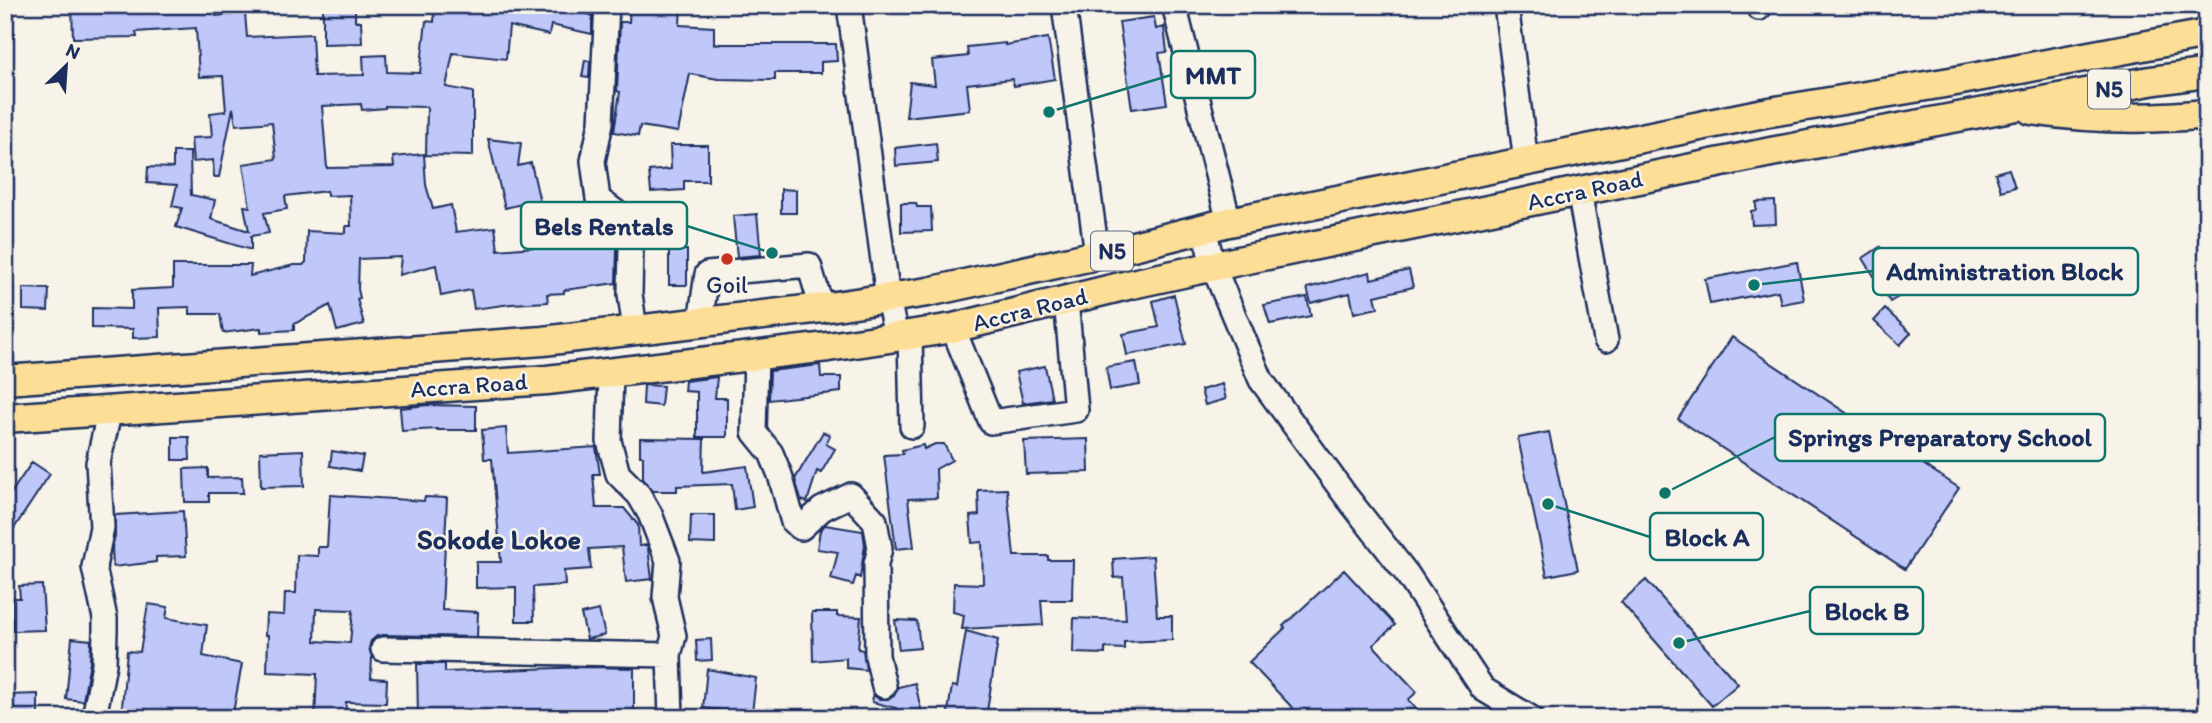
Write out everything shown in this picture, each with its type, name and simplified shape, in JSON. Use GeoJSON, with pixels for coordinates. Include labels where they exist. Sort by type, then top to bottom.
{"type":"FeatureCollection","features":[{"type":"Feature","properties":{"kind":"main road","name":"Accra Road"},"geometry":{"type":"LineString","coordinates":[[5,380],[543,341],[822,308],[928,292],[1097,255],[1217,225],[1764,113],[2207,34]]}},
{"type":"Feature","properties":{"kind":"main road"},"geometry":{"type":"LineString","coordinates":[[2101,53],[2150,81],[2207,104]]}},
{"type":"Feature","properties":{"kind":"main road","name":"Accra Road"},"geometry":{"type":"LineString","coordinates":[[5,418],[547,380],[903,336],[953,328],[1213,266],[1771,152],[2150,81],[2207,73]]}},
{"type":"Feature","properties":{"kind":"main road"},"geometry":{"type":"LineString","coordinates":[[2011,107],[2106,118],[2167,118],[2207,114]]}},
{"type":"Feature","properties":{"kind":"street"},"geometry":{"type":"LineString","coordinates":[[607,5],[601,123],[593,160],[598,199],[620,215],[631,247],[630,294],[635,330]]}},
{"type":"Feature","properties":{"kind":"street"},"geometry":{"type":"LineString","coordinates":[[849,5],[887,298],[903,336],[912,426]]}},
{"type":"Feature","properties":{"kind":"street"},"geometry":{"type":"LineString","coordinates":[[1064,5],[1097,255]]}},
{"type":"Feature","properties":{"kind":"street"},"geometry":{"type":"LineString","coordinates":[[1174,5],[1217,225],[1213,266],[1261,380],[1407,574],[1483,689],[1531,718]]}},
{"type":"Feature","properties":{"kind":"street"},"geometry":{"type":"LineString","coordinates":[[1506,5],[1526,162]]}},
{"type":"Feature","properties":{"kind":"street"},"geometry":{"type":"LineString","coordinates":[[1579,191],[1606,340]]}},
{"type":"Feature","properties":{"kind":"street"},"geometry":{"type":"LineString","coordinates":[[700,323],[707,274],[809,265],[822,308]]}},
{"type":"Feature","properties":{"kind":"street"},"geometry":{"type":"LineString","coordinates":[[953,328],[991,422],[1076,410],[1066,300]]}},
{"type":"Feature","properties":{"kind":"street"},"geometry":{"type":"LineString","coordinates":[[756,356],[754,432],[771,453],[793,522],[801,528],[822,509],[852,495],[875,521],[880,548],[876,564],[877,656],[884,686]]}},
{"type":"Feature","properties":{"kind":"street"},"geometry":{"type":"LineString","coordinates":[[611,372],[609,441],[618,474],[639,495],[650,514],[668,561],[665,597],[674,636],[669,655],[671,718]]}},
{"type":"Feature","properties":{"kind":"street"},"geometry":{"type":"LineString","coordinates":[[94,718],[104,664],[105,631],[105,618],[94,567],[102,527],[98,464],[110,409]]}},
{"type":"Feature","properties":{"kind":"street"},"geometry":{"type":"LineString","coordinates":[[383,649],[669,655]]}},
{"type":"Feature","properties":{"kind":"building"},"geometry":{"type":"Polygon","coordinates":[[[72,5],[216,5],[216,16],[245,13],[247,37],[312,34],[314,76],[364,75],[363,56],[386,55],[387,72],[420,73],[426,21],[434,22],[435,5],[551,5],[592,15],[592,34],[551,25],[549,35],[509,26],[506,59],[453,53],[446,87],[473,92],[473,156],[426,155],[427,107],[385,106],[362,110],[361,104],[322,106],[327,168],[394,167],[393,157],[424,154],[426,185],[433,209],[451,205],[456,232],[495,227],[498,250],[534,247],[522,204],[505,208],[488,139],[521,143],[518,166],[531,163],[545,224],[560,223],[561,226],[599,219],[604,247],[616,245],[616,283],[547,294],[548,302],[474,309],[471,290],[441,296],[436,265],[399,275],[401,257],[359,259],[360,298],[357,299],[364,324],[337,331],[330,305],[294,324],[294,330],[261,332],[261,328],[223,333],[220,314],[190,314],[190,307],[159,308],[160,337],[133,338],[133,329],[92,328],[92,308],[132,309],[132,290],[173,288],[173,265],[251,265],[250,276],[303,265],[306,262],[307,231],[346,233],[346,226],[351,226],[350,195],[327,196],[327,191],[285,196],[287,209],[264,213],[269,233],[251,236],[251,250],[176,227],[182,208],[172,206],[177,185],[147,183],[148,167],[173,168],[173,152],[190,152],[191,195],[215,200],[211,219],[249,231],[244,206],[250,207],[243,164],[276,159],[272,122],[236,125],[233,108],[219,177],[214,177],[213,160],[193,162],[191,138],[212,137],[210,113],[226,111],[223,76],[199,77],[196,28],[136,32],[137,37],[73,38],[72,5]]]}},
{"type":"Feature","properties":{"kind":"building"},"geometry":{"type":"Polygon","coordinates":[[[630,5],[681,5],[680,25],[714,27],[714,44],[836,44],[837,61],[821,62],[821,73],[775,73],[775,80],[718,79],[690,74],[678,132],[640,126],[638,136],[614,132],[620,92],[617,91],[620,22],[629,22],[630,5]]]}},
{"type":"Feature","properties":{"kind":"building"},"geometry":{"type":"Polygon","coordinates":[[[323,7],[355,8],[355,21],[361,21],[362,43],[323,44],[323,7]]]}},
{"type":"Feature","properties":{"kind":"building"},"geometry":{"type":"Polygon","coordinates":[[[1154,17],[1156,29],[1164,27],[1167,52],[1159,53],[1167,104],[1132,109],[1119,22],[1154,17]]]}},
{"type":"Feature","properties":{"kind":"building"},"geometry":{"type":"Polygon","coordinates":[[[1048,38],[1055,79],[1014,86],[1012,79],[967,84],[970,110],[906,117],[910,82],[935,85],[932,60],[968,56],[967,47],[1005,45],[1048,38]]]}},
{"type":"Feature","properties":{"kind":"building"},"geometry":{"type":"Polygon","coordinates":[[[585,60],[590,61],[589,78],[582,77],[585,60]]]}},
{"type":"Feature","properties":{"kind":"building"},"geometry":{"type":"Polygon","coordinates":[[[936,143],[938,162],[896,166],[895,148],[936,143]]]}},
{"type":"Feature","properties":{"kind":"building"},"geometry":{"type":"Polygon","coordinates":[[[670,145],[708,145],[708,181],[684,181],[684,190],[651,192],[649,171],[671,169],[670,145]]]}},
{"type":"Feature","properties":{"kind":"building"},"geometry":{"type":"Polygon","coordinates":[[[2009,169],[2015,187],[2001,191],[1995,173],[2009,169]]]}},
{"type":"Feature","properties":{"kind":"building"},"geometry":{"type":"Polygon","coordinates":[[[781,189],[796,190],[796,213],[781,213],[781,189]]]}},
{"type":"Feature","properties":{"kind":"building"},"geometry":{"type":"Polygon","coordinates":[[[1775,201],[1776,224],[1752,225],[1751,211],[1756,210],[1756,202],[1775,201]]]}},
{"type":"Feature","properties":{"kind":"building"},"geometry":{"type":"Polygon","coordinates":[[[901,203],[931,207],[932,231],[901,232],[901,203]]]}},
{"type":"Feature","properties":{"kind":"building"},"geometry":{"type":"Polygon","coordinates":[[[757,214],[761,255],[737,257],[733,216],[757,214]]]}},
{"type":"Feature","properties":{"kind":"building"},"geometry":{"type":"Polygon","coordinates":[[[1880,247],[1885,256],[1894,250],[1917,286],[1890,302],[1863,258],[1880,247]]]}},
{"type":"Feature","properties":{"kind":"building"},"geometry":{"type":"Polygon","coordinates":[[[669,250],[687,250],[687,285],[669,285],[669,250]]]}},
{"type":"Feature","properties":{"kind":"building"},"geometry":{"type":"Polygon","coordinates":[[[1797,262],[1804,300],[1781,304],[1778,291],[1710,304],[1705,279],[1797,262]]]}},
{"type":"Feature","properties":{"kind":"building"},"geometry":{"type":"Polygon","coordinates":[[[1409,270],[1413,287],[1375,296],[1378,308],[1354,313],[1350,293],[1311,303],[1307,288],[1370,272],[1371,279],[1409,270]]]}},
{"type":"Feature","properties":{"kind":"building"},"geometry":{"type":"Polygon","coordinates":[[[23,288],[49,289],[48,311],[23,310],[23,288]]]}},
{"type":"Feature","properties":{"kind":"building"},"geometry":{"type":"Polygon","coordinates":[[[1174,295],[1186,344],[1127,355],[1123,334],[1159,327],[1153,301],[1174,295]]]}},
{"type":"Feature","properties":{"kind":"building"},"geometry":{"type":"Polygon","coordinates":[[[1307,297],[1311,316],[1270,324],[1264,305],[1307,297]]]}},
{"type":"Feature","properties":{"kind":"building"},"geometry":{"type":"Polygon","coordinates":[[[1885,309],[1911,333],[1900,345],[1874,321],[1885,309]]]}},
{"type":"Feature","properties":{"kind":"building"},"geometry":{"type":"Polygon","coordinates":[[[1732,337],[1959,488],[1905,569],[1678,419],[1732,337]]]}},
{"type":"Feature","properties":{"kind":"building"},"geometry":{"type":"Polygon","coordinates":[[[1136,362],[1140,385],[1110,390],[1106,367],[1136,362]]]}},
{"type":"Feature","properties":{"kind":"building"},"geometry":{"type":"Polygon","coordinates":[[[820,365],[821,377],[841,377],[841,392],[769,400],[770,371],[820,365]]]}},
{"type":"Feature","properties":{"kind":"building"},"geometry":{"type":"Polygon","coordinates":[[[1045,366],[1052,399],[1023,403],[1016,372],[1045,366]]]}},
{"type":"Feature","properties":{"kind":"building"},"geometry":{"type":"Polygon","coordinates":[[[717,377],[715,398],[727,398],[727,437],[697,437],[697,392],[684,391],[685,381],[717,377]]]}},
{"type":"Feature","properties":{"kind":"building"},"geometry":{"type":"Polygon","coordinates":[[[1222,384],[1226,399],[1205,405],[1201,390],[1222,384]]]}},
{"type":"Feature","properties":{"kind":"building"},"geometry":{"type":"Polygon","coordinates":[[[644,385],[663,386],[661,406],[643,404],[644,385]]]}},
{"type":"Feature","properties":{"kind":"building"},"geometry":{"type":"Polygon","coordinates":[[[428,405],[476,406],[476,430],[402,431],[400,408],[428,405]]]}},
{"type":"Feature","properties":{"kind":"building"},"geometry":{"type":"Polygon","coordinates":[[[506,428],[508,453],[596,447],[600,474],[593,474],[596,508],[624,508],[638,525],[639,546],[647,545],[652,579],[626,582],[622,547],[589,549],[591,569],[564,571],[565,585],[533,587],[534,621],[516,621],[516,587],[476,588],[476,562],[501,562],[492,459],[484,459],[482,430],[506,428]]]}},
{"type":"Feature","properties":{"kind":"building"},"geometry":{"type":"Polygon","coordinates":[[[823,432],[830,435],[826,444],[835,449],[821,473],[817,471],[807,502],[801,500],[795,479],[823,432]]]}},
{"type":"Feature","properties":{"kind":"building"},"geometry":{"type":"Polygon","coordinates":[[[1549,432],[1578,570],[1547,576],[1518,438],[1549,432]]]}},
{"type":"Feature","properties":{"kind":"building"},"geometry":{"type":"Polygon","coordinates":[[[173,437],[189,437],[190,460],[173,460],[173,437]]]}},
{"type":"Feature","properties":{"kind":"building"},"geometry":{"type":"Polygon","coordinates":[[[640,438],[704,439],[703,472],[747,466],[753,507],[735,510],[732,484],[677,486],[677,491],[653,491],[643,479],[640,438]]]}},
{"type":"Feature","properties":{"kind":"building"},"geometry":{"type":"Polygon","coordinates":[[[1088,439],[1089,472],[1026,474],[1024,441],[1088,439]]]}},
{"type":"Feature","properties":{"kind":"building"},"geometry":{"type":"Polygon","coordinates":[[[935,444],[944,444],[952,460],[936,469],[937,498],[908,499],[914,547],[896,549],[884,455],[903,454],[902,450],[923,445],[924,449],[935,444]]]}},
{"type":"Feature","properties":{"kind":"building"},"geometry":{"type":"Polygon","coordinates":[[[303,450],[304,486],[261,487],[260,452],[303,450]]]}},
{"type":"Feature","properties":{"kind":"building"},"geometry":{"type":"Polygon","coordinates":[[[332,451],[363,456],[360,471],[330,466],[332,451]]]}},
{"type":"Feature","properties":{"kind":"building"},"geometry":{"type":"Polygon","coordinates":[[[32,462],[50,474],[5,542],[5,502],[32,462]]]}},
{"type":"Feature","properties":{"kind":"building"},"geometry":{"type":"Polygon","coordinates":[[[208,468],[208,478],[242,477],[243,493],[209,493],[209,502],[185,502],[184,469],[208,468]]]}},
{"type":"Feature","properties":{"kind":"building"},"geometry":{"type":"Polygon","coordinates":[[[1007,489],[1014,556],[1048,556],[1048,560],[1073,560],[1072,600],[1041,600],[1043,625],[962,629],[964,615],[953,612],[954,583],[983,584],[982,542],[972,543],[970,516],[979,515],[978,490],[1007,489]]]}},
{"type":"Feature","properties":{"kind":"building"},"geometry":{"type":"Polygon","coordinates":[[[330,495],[424,501],[425,497],[447,498],[442,610],[478,612],[477,637],[377,636],[371,641],[369,648],[372,657],[371,678],[387,679],[386,703],[346,702],[345,718],[315,718],[317,674],[267,672],[266,614],[284,615],[285,593],[296,593],[297,555],[318,556],[318,547],[327,547],[330,495]],[[316,609],[315,641],[350,643],[353,610],[316,609]]]}},
{"type":"Feature","properties":{"kind":"building"},"geometry":{"type":"Polygon","coordinates":[[[183,511],[186,556],[156,557],[156,562],[113,567],[115,515],[183,511]]]}},
{"type":"Feature","properties":{"kind":"building"},"geometry":{"type":"Polygon","coordinates":[[[691,515],[715,515],[715,544],[690,543],[691,515]]]}},
{"type":"Feature","properties":{"kind":"building"},"geometry":{"type":"Polygon","coordinates":[[[825,525],[863,531],[865,545],[860,578],[856,576],[853,585],[831,579],[838,552],[817,549],[820,530],[825,525]]]}},
{"type":"Feature","properties":{"kind":"building"},"geometry":{"type":"Polygon","coordinates":[[[1153,556],[1157,616],[1172,616],[1172,640],[1124,642],[1124,649],[1105,648],[1105,654],[1073,653],[1074,618],[1126,620],[1123,577],[1114,578],[1113,559],[1153,556]]]}},
{"type":"Feature","properties":{"kind":"building"},"geometry":{"type":"Polygon","coordinates":[[[1344,570],[1395,625],[1373,645],[1417,692],[1408,700],[1425,718],[1302,718],[1249,662],[1285,628],[1283,626],[1344,570]]]}},
{"type":"Feature","properties":{"kind":"building"},"geometry":{"type":"Polygon","coordinates":[[[1646,580],[1738,684],[1712,706],[1621,602],[1646,580]]]}},
{"type":"Feature","properties":{"kind":"building"},"geometry":{"type":"Polygon","coordinates":[[[42,585],[45,630],[13,631],[12,598],[20,598],[19,586],[42,585]]]}},
{"type":"Feature","properties":{"kind":"building"},"geometry":{"type":"Polygon","coordinates":[[[148,604],[168,607],[166,618],[207,625],[203,656],[242,664],[232,718],[121,718],[127,651],[140,652],[148,604]]]}},
{"type":"Feature","properties":{"kind":"building"},"geometry":{"type":"Polygon","coordinates":[[[599,610],[605,635],[587,639],[581,614],[599,610]]]}},
{"type":"Feature","properties":{"kind":"building"},"geometry":{"type":"Polygon","coordinates":[[[812,612],[837,612],[837,616],[861,617],[858,649],[863,650],[866,670],[846,668],[846,658],[813,661],[812,612]]]}},
{"type":"Feature","properties":{"kind":"building"},"geometry":{"type":"Polygon","coordinates":[[[895,620],[917,621],[920,648],[899,650],[895,620]]]}},
{"type":"Feature","properties":{"kind":"building"},"geometry":{"type":"Polygon","coordinates":[[[966,631],[998,640],[986,718],[947,718],[952,686],[957,687],[966,631]]]}},
{"type":"Feature","properties":{"kind":"building"},"geometry":{"type":"Polygon","coordinates":[[[72,638],[91,640],[83,701],[66,699],[72,638]]]}},
{"type":"Feature","properties":{"kind":"building"},"geometry":{"type":"Polygon","coordinates":[[[711,639],[712,660],[697,661],[696,640],[711,639]]]}},
{"type":"Feature","properties":{"kind":"building"},"geometry":{"type":"Polygon","coordinates":[[[417,664],[445,664],[445,672],[634,668],[634,718],[524,718],[524,714],[418,718],[417,664]]]}},
{"type":"Feature","properties":{"kind":"building"},"geometry":{"type":"Polygon","coordinates":[[[707,669],[756,678],[752,713],[703,708],[707,669]]]}},
{"type":"Feature","properties":{"kind":"building"},"geometry":{"type":"Polygon","coordinates":[[[915,683],[923,718],[898,718],[896,708],[872,702],[873,695],[879,699],[888,699],[894,696],[898,687],[915,683]]]}},
{"type":"Feature","properties":{"kind":"building"},"geometry":{"type":"Polygon","coordinates":[[[38,694],[38,718],[5,718],[5,695],[38,694]]]}},
{"type":"Feature","properties":{"kind":"place","name":"MMT"},"geometry":{"type":"Point","coordinates":[1049,112]}},
{"type":"Feature","properties":{"kind":"place","name":"Bels Rentals"},"geometry":{"type":"Point","coordinates":[772,253]}},
{"type":"Feature","properties":{"kind":"place","name":"Goil"},"geometry":{"type":"Point","coordinates":[727,259]}},
{"type":"Feature","properties":{"kind":"place","name":"Administration Block"},"geometry":{"type":"Point","coordinates":[1754,285]}},
{"type":"Feature","properties":{"kind":"place","name":"Springs Preparatory School"},"geometry":{"type":"Point","coordinates":[1665,493]}},
{"type":"Feature","properties":{"kind":"place","name":"Block A"},"geometry":{"type":"Point","coordinates":[1548,504]}},
{"type":"Feature","properties":{"kind":"place","name":"Block B"},"geometry":{"type":"Point","coordinates":[1679,643]}},
{"type":"Feature","properties":{"kind":"district","name":"Sokode Lokoe"},"geometry":{"type":"Point","coordinates":[499,539]}}]}
